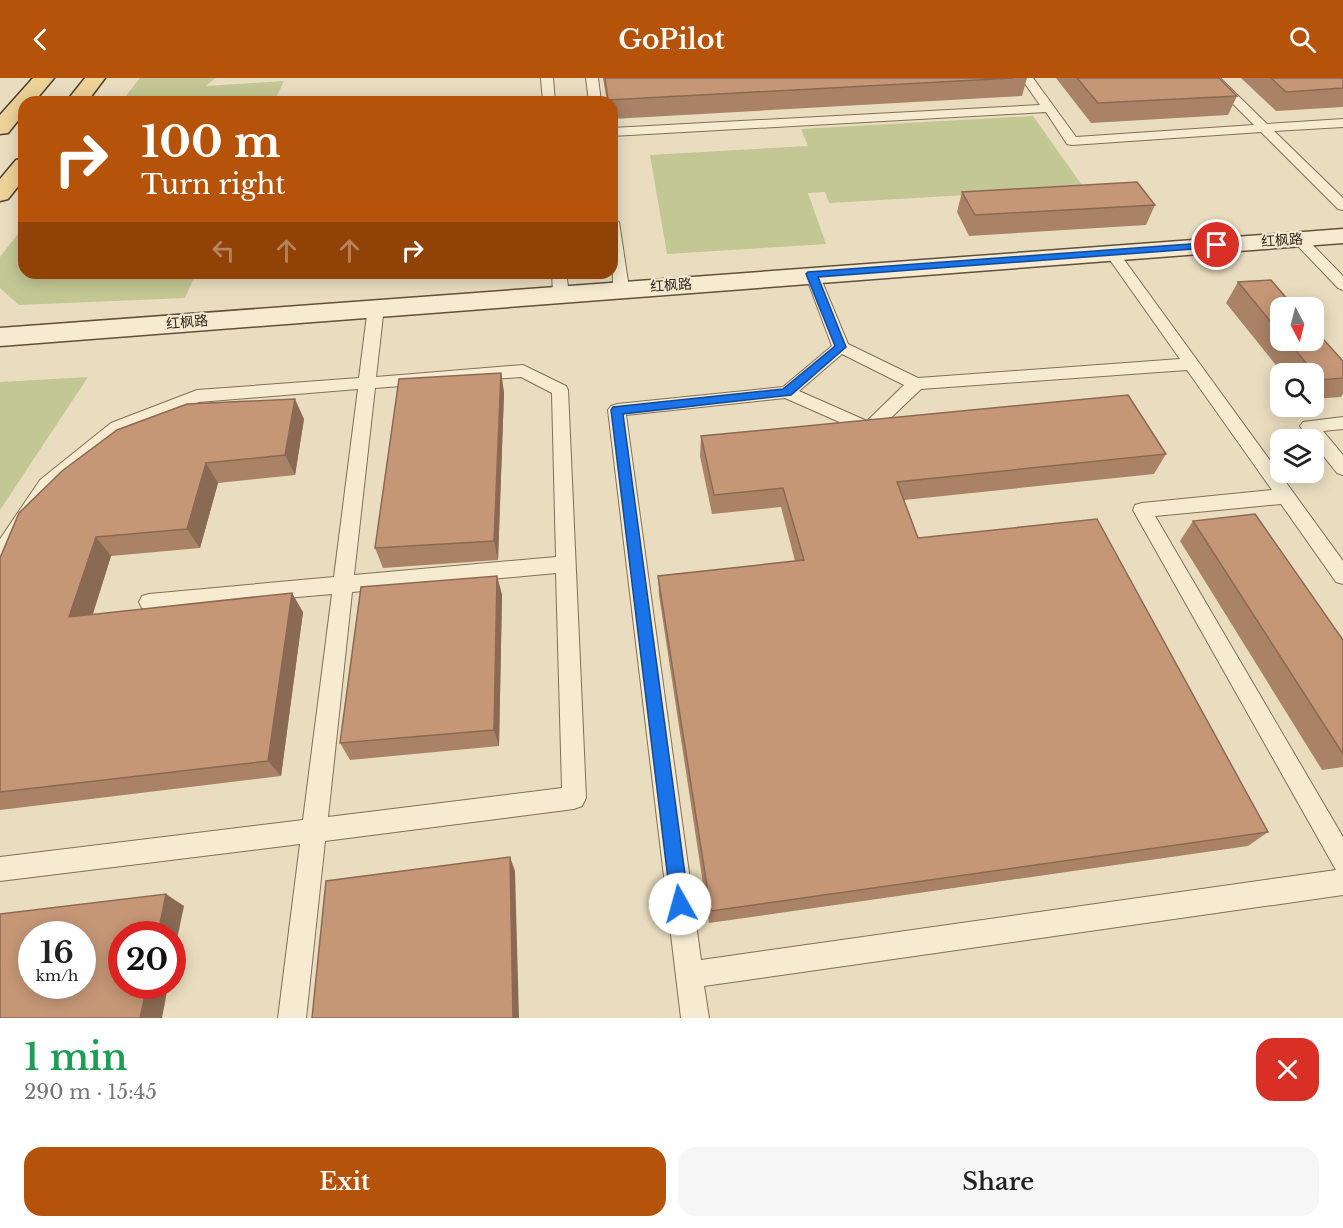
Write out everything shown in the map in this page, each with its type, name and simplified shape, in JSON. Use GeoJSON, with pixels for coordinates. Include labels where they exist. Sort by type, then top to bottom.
{"type":"FeatureCollection","features":[{"type":"Feature","properties":{"kind":"main road"},"geometry":{"type":"LineString","coordinates":[[28,96],[44,78]]}},
{"type":"Feature","properties":{"kind":"main road"},"geometry":{"type":"LineString","coordinates":[[81,96],[95,78]]}},
{"type":"Feature","properties":{"kind":"main road"},"geometry":{"type":"LineString","coordinates":[[0,128],[18,108]]}},
{"type":"Feature","properties":{"kind":"main road"},"geometry":{"type":"LineString","coordinates":[[0,194],[18,172]]}},
{"type":"Feature","properties":{"kind":"street","name":"红枫路"},"geometry":{"type":"LineString","coordinates":[[0,337],[376,308],[560,283],[621,288],[1343,236]]}},
{"type":"Feature","properties":{"kind":"lane"},"geometry":{"type":"LineString","coordinates":[[548,78],[549,96]]}},
{"type":"Feature","properties":{"kind":"lane"},"geometry":{"type":"LineString","coordinates":[[592,78],[594,96]]}},
{"type":"Feature","properties":{"kind":"lane"},"geometry":{"type":"LineString","coordinates":[[1027,78],[1072,141],[1343,123]]}},
{"type":"Feature","properties":{"kind":"lane"},"geometry":{"type":"LineString","coordinates":[[1214,78],[1343,206]]}},
{"type":"Feature","properties":{"kind":"lane"},"geometry":{"type":"LineString","coordinates":[[618,132],[1049,108]]}},
{"type":"Feature","properties":{"kind":"lane"},"geometry":{"type":"LineString","coordinates":[[1299,239],[1343,285]]}},
{"type":"Feature","properties":{"kind":"lane"},"geometry":{"type":"LineString","coordinates":[[1112,253],[1343,576]]}},
{"type":"Feature","properties":{"kind":"lane"},"geometry":{"type":"LineString","coordinates":[[618,266],[621,288]]}},
{"type":"Feature","properties":{"kind":"lane"},"geometry":{"type":"LineString","coordinates":[[812,274],[841,347],[916,384],[1192,364]]}},
{"type":"Feature","properties":{"kind":"lane"},"geometry":{"type":"LineString","coordinates":[[292,1018],[376,308]]}},
{"type":"Feature","properties":{"kind":"lane"},"geometry":{"type":"LineString","coordinates":[[787,392],[841,347]]}},
{"type":"Feature","properties":{"kind":"lane"},"geometry":{"type":"LineString","coordinates":[[0,555],[46,485],[117,427],[197,396],[523,371],[560,390],[574,798],[0,869]]}},
{"type":"Feature","properties":{"kind":"lane"},"geometry":{"type":"LineString","coordinates":[[695,1018],[617,410],[787,392],[869,429],[916,384]]}},
{"type":"Feature","properties":{"kind":"lane"},"geometry":{"type":"LineString","coordinates":[[1343,423],[1309,426],[1343,468]]}},
{"type":"Feature","properties":{"kind":"lane"},"geometry":{"type":"LineString","coordinates":[[1286,496],[1142,510],[1343,861]]}},
{"type":"Feature","properties":{"kind":"lane"},"geometry":{"type":"LineString","coordinates":[[149,602],[566,564]]}},
{"type":"Feature","properties":{"kind":"lane"},"geometry":{"type":"LineString","coordinates":[[689,975],[1343,882]]}},
{"type":"Feature","properties":{"kind":"green space"},"geometry":{"type":"Polygon","coordinates":[[[140,78],[215,78],[206,86],[284,81],[277,96],[126,96],[140,78]]]}},
{"type":"Feature","properties":{"kind":"green space"},"geometry":{"type":"Polygon","coordinates":[[[1033,116],[1084,188],[829,203],[825,192],[808,193],[826,244],[667,254],[650,155],[808,146],[801,129],[1033,116]]]}},
{"type":"Feature","properties":{"kind":"green space"},"geometry":{"type":"Polygon","coordinates":[[[18,234],[18,279],[193,279],[185,298],[19,305],[0,288],[0,257],[18,234]]]}},
{"type":"Feature","properties":{"kind":"green space"},"geometry":{"type":"Polygon","coordinates":[[[88,377],[0,510],[0,382],[88,377]]]}},
{"type":"Feature","properties":{"kind":"building"},"geometry":{"type":"Polygon","coordinates":[[[605,78],[1013,78],[618,99],[618,96],[607,96],[605,78]]]}},
{"type":"Feature","properties":{"kind":"building"},"geometry":{"type":"Polygon","coordinates":[[[1077,78],[1219,78],[1237,96],[1098,103],[1077,78]]]}},
{"type":"Feature","properties":{"kind":"building"},"geometry":{"type":"Polygon","coordinates":[[[1271,78],[1343,78],[1343,88],[1286,92],[1271,78]]]}},
{"type":"Feature","properties":{"kind":"building"},"geometry":{"type":"Polygon","coordinates":[[[1137,182],[1155,205],[975,215],[962,192],[1137,182]]]}},
{"type":"Feature","properties":{"kind":"building"},"geometry":{"type":"Polygon","coordinates":[[[1271,280],[1286,297],[1270,297],[1270,321],[1238,282],[1271,280]]]}},
{"type":"Feature","properties":{"kind":"building"},"geometry":{"type":"Polygon","coordinates":[[[1324,340],[1343,361],[1343,378],[1324,380],[1324,363],[1306,363],[1296,351],[1324,351],[1324,340]]]}},
{"type":"Feature","properties":{"kind":"building"},"geometry":{"type":"Polygon","coordinates":[[[501,373],[494,541],[375,548],[399,379],[501,373]]]}},
{"type":"Feature","properties":{"kind":"building"},"geometry":{"type":"Polygon","coordinates":[[[1128,395],[1166,454],[897,482],[918,538],[1097,519],[1268,832],[711,911],[658,576],[804,560],[783,488],[714,495],[701,436],[1128,395]]]}},
{"type":"Feature","properties":{"kind":"building"},"geometry":{"type":"Polygon","coordinates":[[[295,399],[285,455],[206,463],[187,529],[96,537],[69,617],[292,593],[268,761],[0,792],[0,558],[19,513],[62,471],[117,430],[187,404],[295,399]]]}},
{"type":"Feature","properties":{"kind":"building"},"geometry":{"type":"Polygon","coordinates":[[[1255,514],[1343,640],[1343,754],[1193,521],[1255,514]]]}},
{"type":"Feature","properties":{"kind":"building"},"geometry":{"type":"Polygon","coordinates":[[[497,576],[494,730],[340,743],[361,587],[497,576]]]}},
{"type":"Feature","properties":{"kind":"building"},"geometry":{"type":"Polygon","coordinates":[[[510,857],[513,1018],[312,1018],[326,881],[510,857]]]}},
{"type":"Feature","properties":{"kind":"building"},"geometry":{"type":"Polygon","coordinates":[[[166,894],[161,921],[108,921],[108,999],[144,999],[140,1018],[0,1018],[0,914],[166,894]]]}},
{"type":"Feature","properties":{"kind":"route"},"geometry":{"type":"LineString","coordinates":[[680,904],[617,410],[787,392],[841,347],[812,274],[1217,245]]}}]}
